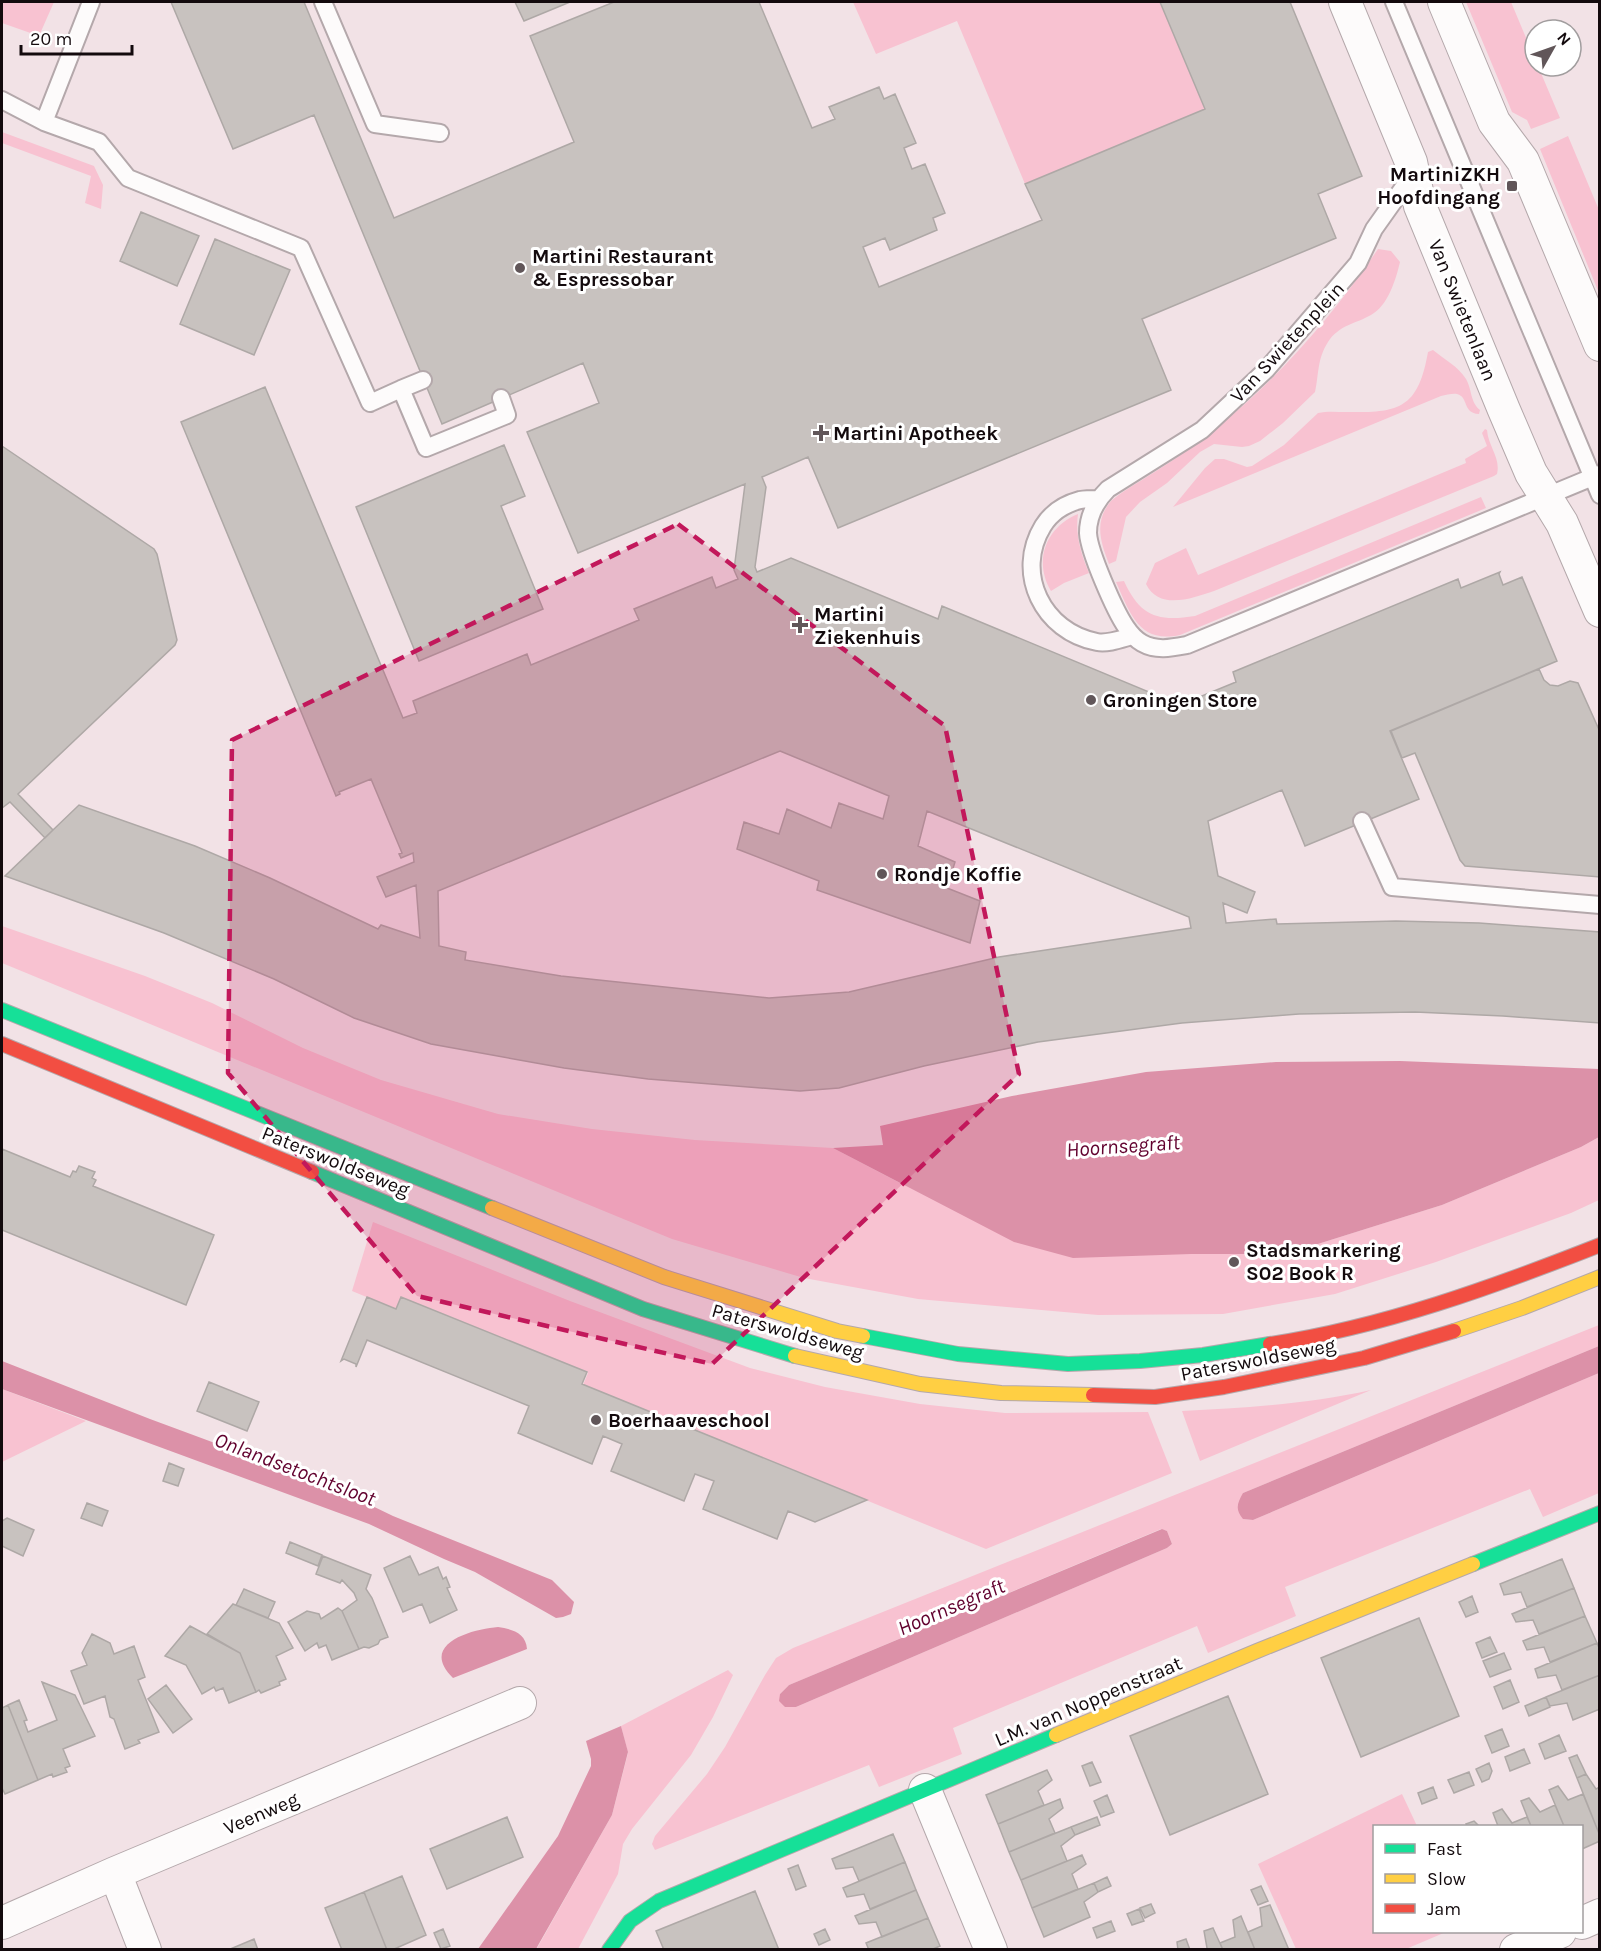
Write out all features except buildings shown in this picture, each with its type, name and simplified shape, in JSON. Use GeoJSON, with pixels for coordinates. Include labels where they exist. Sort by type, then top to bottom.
{"type":"FeatureCollection","features":[{"type":"Feature","properties":{"kind":"main road","name":"Paterswoldseweg"},"geometry":{"type":"LineString","coordinates":[[2,1010],[664,1277],[837,1331],[958,1354],[1068,1364],[1203,1355],[1279,1343],[1437,1304],[1518,1277],[1599,1245]]}},
{"type":"Feature","properties":{"kind":"main road","name":"Paterswoldseweg"},"geometry":{"type":"LineString","coordinates":[[2,1044],[643,1309],[810,1361],[920,1384],[1001,1393],[1155,1398],[1294,1374],[1364,1358],[1443,1335],[1522,1308],[1599,1277]]}},
{"type":"Feature","properties":{"kind":"main road","name":"L.M. van Noppenstraat"},"geometry":{"type":"LineString","coordinates":[[609,1950],[616,1937],[635,1915],[659,1902],[1268,1647],[1597,1519]]}},
{"type":"Feature","properties":{"kind":"street","name":"Van Swietenlaan"},"geometry":{"type":"LineString","coordinates":[[1345,2],[1411,162],[1420,206],[1531,473],[1562,523],[1599,611]]}},
{"type":"Feature","properties":{"kind":"street"},"geometry":{"type":"LineString","coordinates":[[1444,2],[1494,122],[1522,162],[1599,345]]}},
{"type":"Feature","properties":{"kind":"street","name":"Veenweg"},"geometry":{"type":"LineString","coordinates":[[2,1923],[115,1873],[520,1703]]}},
{"type":"Feature","properties":{"kind":"street"},"geometry":{"type":"LineString","coordinates":[[925,1790],[991,1950]]}},
{"type":"Feature","properties":{"kind":"street"},"geometry":{"type":"LineString","coordinates":[[115,1873],[145,1950]]}},
{"type":"Feature","properties":{"kind":"street"},"geometry":{"type":"LineString","coordinates":[[1583,1922],[1599,1915]]}},
{"type":"Feature","properties":{"kind":"street"},"geometry":{"type":"LineString","coordinates":[[1516,1950],[1558,1933]]}},
{"type":"Feature","properties":{"kind":"lane"},"geometry":{"type":"LineString","coordinates":[[44,122],[91,2]]}},
{"type":"Feature","properties":{"kind":"lane"},"geometry":{"type":"LineString","coordinates":[[322,2],[375,124],[440,133]]}},
{"type":"Feature","properties":{"kind":"lane"},"geometry":{"type":"LineString","coordinates":[[1394,2],[1596,476],[1599,495]]}},
{"type":"Feature","properties":{"kind":"lane"},"geometry":{"type":"LineString","coordinates":[[2,100],[44,122],[99,142],[128,178],[301,248],[370,403],[423,380]]}},
{"type":"Feature","properties":{"kind":"lane","name":"Van Swietenplein"},"geometry":{"type":"LineString","coordinates":[[1132,636],[1117,641],[1098,643],[1072,633],[1049,615],[1038,599],[1033,586],[1031,559],[1034,544],[1049,517],[1080,500],[1098,499],[1108,489],[1202,430],[1266,370],[1358,263],[1374,230],[1413,174]]}},
{"type":"Feature","properties":{"kind":"lane"},"geometry":{"type":"LineString","coordinates":[[401,389],[426,448],[507,415],[501,398]]}},
{"type":"Feature","properties":{"kind":"lane"},"geometry":{"type":"LineString","coordinates":[[1098,499],[1090,519],[1088,534],[1090,543],[1120,616],[1132,636],[1156,648],[1187,645],[1545,495],[1596,476]]}},
{"type":"Feature","properties":{"kind":"lane"},"geometry":{"type":"LineString","coordinates":[[1362,822],[1392,887],[1599,905]]}},
{"type":"Feature","properties":{"kind":"highlighted area"},"geometry":{"type":"Polygon","coordinates":[[[678,524],[945,726],[1019,1074],[712,1364],[417,1296],[228,1073],[232,740],[678,524]]]}},
{"type":"Feature","properties":{"kind":"shaded area"},"geometry":{"type":"Polygon","coordinates":[[[2,2],[54,2],[39,36],[2,23],[2,2]]]}},
{"type":"Feature","properties":{"kind":"shaded area"},"geometry":{"type":"Polygon","coordinates":[[[853,2],[1160,2],[1205,109],[1025,184],[957,21],[876,54],[853,2]]]}},
{"type":"Feature","properties":{"kind":"shaded area"},"geometry":{"type":"Polygon","coordinates":[[[1466,2],[1511,2],[1523,30],[1523,78],[1543,78],[1560,118],[1531,129],[1527,120],[1512,112],[1466,2]]]}},
{"type":"Feature","properties":{"kind":"shaded area"},"geometry":{"type":"Polygon","coordinates":[[[2,132],[94,166],[103,185],[101,209],[85,203],[91,176],[2,143],[2,132]]]}},
{"type":"Feature","properties":{"kind":"shaded area"},"geometry":{"type":"Polygon","coordinates":[[[1568,136],[1599,210],[1599,293],[1540,149],[1568,136]]]}},
{"type":"Feature","properties":{"kind":"shaded area"},"geometry":{"type":"Polygon","coordinates":[[[1378,249],[1391,251],[1400,262],[1387,299],[1377,311],[1342,328],[1332,336],[1324,348],[1320,361],[1315,392],[1283,423],[1260,441],[1242,447],[1214,444],[1200,452],[1167,483],[1140,502],[1126,517],[1116,561],[1109,564],[1100,531],[1102,516],[1111,501],[1199,442],[1260,390],[1322,323],[1378,249]]]}},
{"type":"Feature","properties":{"kind":"shaded area"},"geometry":{"type":"Polygon","coordinates":[[[1433,350],[1463,374],[1474,403],[1480,410],[1479,414],[1470,411],[1463,398],[1457,394],[1441,396],[1173,507],[1215,459],[1224,459],[1247,467],[1252,466],[1284,445],[1318,413],[1380,411],[1403,404],[1418,386],[1428,352],[1433,350]]]}},
{"type":"Feature","properties":{"kind":"shaded area"},"geometry":{"type":"Polygon","coordinates":[[[1485,429],[1496,457],[1498,468],[1494,476],[1206,594],[1187,599],[1168,600],[1152,592],[1146,584],[1155,563],[1186,548],[1198,575],[1466,463],[1465,459],[1487,446],[1482,433],[1485,429]]]}},
{"type":"Feature","properties":{"kind":"shaded area"},"geometry":{"type":"Polygon","coordinates":[[[1481,497],[1486,508],[1180,635],[1166,637],[1145,630],[1132,615],[1116,582],[1124,581],[1136,602],[1151,614],[1170,618],[1195,616],[1481,497]]]}},
{"type":"Feature","properties":{"kind":"shaded area"},"geometry":{"type":"Polygon","coordinates":[[[1078,514],[1079,544],[1089,573],[1051,591],[1043,568],[1046,546],[1058,527],[1078,514]]]}},
{"type":"Feature","properties":{"kind":"shaded area"},"geometry":{"type":"Polygon","coordinates":[[[2,926],[145,976],[212,1003],[303,1048],[381,1080],[498,1114],[592,1129],[695,1140],[833,1148],[898,1182],[1191,1254],[1286,1254],[1442,1205],[1581,1147],[1599,1137],[1599,1200],[1571,1213],[1436,1262],[1335,1294],[1223,1314],[1098,1315],[918,1299],[804,1278],[672,1239],[2,963],[2,926]]]}},
{"type":"Feature","properties":{"kind":"shaded area"},"geometry":{"type":"Polygon","coordinates":[[[373,1222],[570,1301],[750,1368],[825,1387],[920,1404],[1005,1413],[1148,1412],[1172,1473],[986,1549],[583,1385],[588,1373],[403,1298],[398,1310],[352,1291],[373,1222]]]}},
{"type":"Feature","properties":{"kind":"shaded area"},"geometry":{"type":"Polygon","coordinates":[[[1599,1325],[1599,1346],[1243,1493],[1243,1519],[1253,1520],[1599,1373],[1599,1493],[1543,1517],[1530,1489],[1285,1587],[1296,1616],[1208,1653],[1197,1626],[953,1728],[962,1754],[879,1787],[869,1765],[655,1850],[652,1844],[655,1836],[707,1774],[776,1658],[793,1648],[1599,1325]],[[1161,1529],[789,1685],[780,1694],[785,1707],[796,1707],[1167,1548],[1172,1544],[1167,1531],[1161,1529]]]}},
{"type":"Feature","properties":{"kind":"shaded area"},"geometry":{"type":"Polygon","coordinates":[[[2,1389],[86,1421],[2,1462],[2,1389]]]}},
{"type":"Feature","properties":{"kind":"shaded area"},"geometry":{"type":"Polygon","coordinates":[[[1371,1390],[1200,1461],[1182,1411],[1301,1402],[1371,1390]]]}},
{"type":"Feature","properties":{"kind":"shaded area"},"geometry":{"type":"Polygon","coordinates":[[[728,1670],[733,1675],[713,1717],[691,1755],[632,1829],[623,1844],[618,1874],[578,1949],[536,1950],[612,1815],[628,1753],[621,1726],[728,1670]]]}},
{"type":"Feature","properties":{"kind":"shaded area"},"geometry":{"type":"Polygon","coordinates":[[[1402,1794],[1417,1825],[1373,1825],[1373,1933],[1444,1933],[1406,1949],[1296,1949],[1258,1864],[1402,1794]]]}},
{"type":"Feature","properties":{"kind":"water","name":"Hoornsegraft"},"geometry":{"type":"Polygon","coordinates":[[[1400,1061],[1599,1069],[1599,1137],[1581,1147],[1442,1205],[1286,1254],[1073,1258],[1014,1242],[833,1148],[883,1145],[880,1126],[1012,1096],[1146,1072],[1276,1062],[1400,1061]]]}},
{"type":"Feature","properties":{"kind":"water"},"geometry":{"type":"Polygon","coordinates":[[[1599,1346],[1599,1373],[1253,1520],[1243,1519],[1239,1512],[1238,1503],[1243,1493],[1599,1346]]]}},
{"type":"Feature","properties":{"kind":"water"},"geometry":{"type":"Polygon","coordinates":[[[2,1361],[331,1486],[393,1516],[552,1580],[574,1602],[571,1614],[556,1618],[475,1572],[369,1524],[2,1389],[2,1361]]]}},
{"type":"Feature","properties":{"kind":"water"},"geometry":{"type":"Polygon","coordinates":[[[1162,1529],[1167,1531],[1172,1544],[1167,1548],[796,1707],[785,1707],[779,1701],[780,1694],[789,1685],[1162,1529]]]}},
{"type":"Feature","properties":{"kind":"water"},"geometry":{"type":"Polygon","coordinates":[[[498,1627],[521,1636],[527,1649],[453,1678],[444,1666],[442,1656],[445,1647],[463,1635],[498,1627]]]}},
{"type":"Feature","properties":{"kind":"water"},"geometry":{"type":"Polygon","coordinates":[[[621,1726],[628,1752],[612,1815],[536,1949],[478,1949],[558,1836],[591,1766],[586,1741],[621,1726]]]}},
{"type":"Feature","properties":{"kind":"traffic: fast"},"geometry":{"type":"LineString","coordinates":[[2,1010],[492,1208]]}},
{"type":"Feature","properties":{"kind":"traffic: fast"},"geometry":{"type":"LineString","coordinates":[[312,1172],[643,1309],[795,1356]]}},
{"type":"Feature","properties":{"kind":"traffic: fast"},"geometry":{"type":"LineString","coordinates":[[863,1336],[958,1354],[1068,1364],[1203,1355],[1270,1344]]}},
{"type":"Feature","properties":{"kind":"traffic: fast"},"geometry":{"type":"LineString","coordinates":[[1473,1564],[1600,1513]]}},
{"type":"Feature","properties":{"kind":"traffic: fast"},"geometry":{"type":"LineString","coordinates":[[609,1950],[630,1921],[659,1901],[1056,1735]]}},
{"type":"Feature","properties":{"kind":"traffic: slow"},"geometry":{"type":"LineString","coordinates":[[492,1208],[664,1277],[837,1331],[863,1336]]}},
{"type":"Feature","properties":{"kind":"traffic: slow"},"geometry":{"type":"LineString","coordinates":[[1454,1331],[1522,1308],[1600,1277]]}},
{"type":"Feature","properties":{"kind":"traffic: slow"},"geometry":{"type":"LineString","coordinates":[[795,1356],[920,1384],[1001,1393],[1093,1395]]}},
{"type":"Feature","properties":{"kind":"traffic: slow"},"geometry":{"type":"LineString","coordinates":[[1056,1735],[1473,1564]]}},
{"type":"Feature","properties":{"kind":"traffic: jam"},"geometry":{"type":"LineString","coordinates":[[2,1044],[312,1172]]}},
{"type":"Feature","properties":{"kind":"traffic: jam"},"geometry":{"type":"LineString","coordinates":[[1270,1344],[1354,1327],[1437,1304],[1600,1245]]}},
{"type":"Feature","properties":{"kind":"traffic: jam"},"geometry":{"type":"LineString","coordinates":[[1093,1395],[1155,1397],[1224,1387],[1364,1358],[1454,1331]]}},
{"type":"Feature","properties":{"kind":"place","name":"MartiniZKH Hoofdingang"},"geometry":{"type":"Point","coordinates":[1512,186]}},
{"type":"Feature","properties":{"kind":"place","name":"Martini Restaurant & Espressobar"},"geometry":{"type":"Point","coordinates":[520,268]}},
{"type":"Feature","properties":{"kind":"place","name":"Martini Apotheek"},"geometry":{"type":"Point","coordinates":[821,433]}},
{"type":"Feature","properties":{"kind":"place","name":"Martini Ziekenhuis"},"geometry":{"type":"Point","coordinates":[800,625]}},
{"type":"Feature","properties":{"kind":"place","name":"Groningen Store"},"geometry":{"type":"Point","coordinates":[1091,700]}},
{"type":"Feature","properties":{"kind":"place","name":"Rondje Koffie"},"geometry":{"type":"Point","coordinates":[882,874]}},
{"type":"Feature","properties":{"kind":"place","name":"Stadsmarkering S02 Book R"},"geometry":{"type":"Point","coordinates":[1234,1262]}},
{"type":"Feature","properties":{"kind":"place","name":"Boerhaaveschool"},"geometry":{"type":"Point","coordinates":[596,1420]}},
{"type":"Feature","properties":{"kind":"water label","name":"Onlandsetochtsloot"},"geometry":{"type":"Point","coordinates":[295,1469]}}]}
